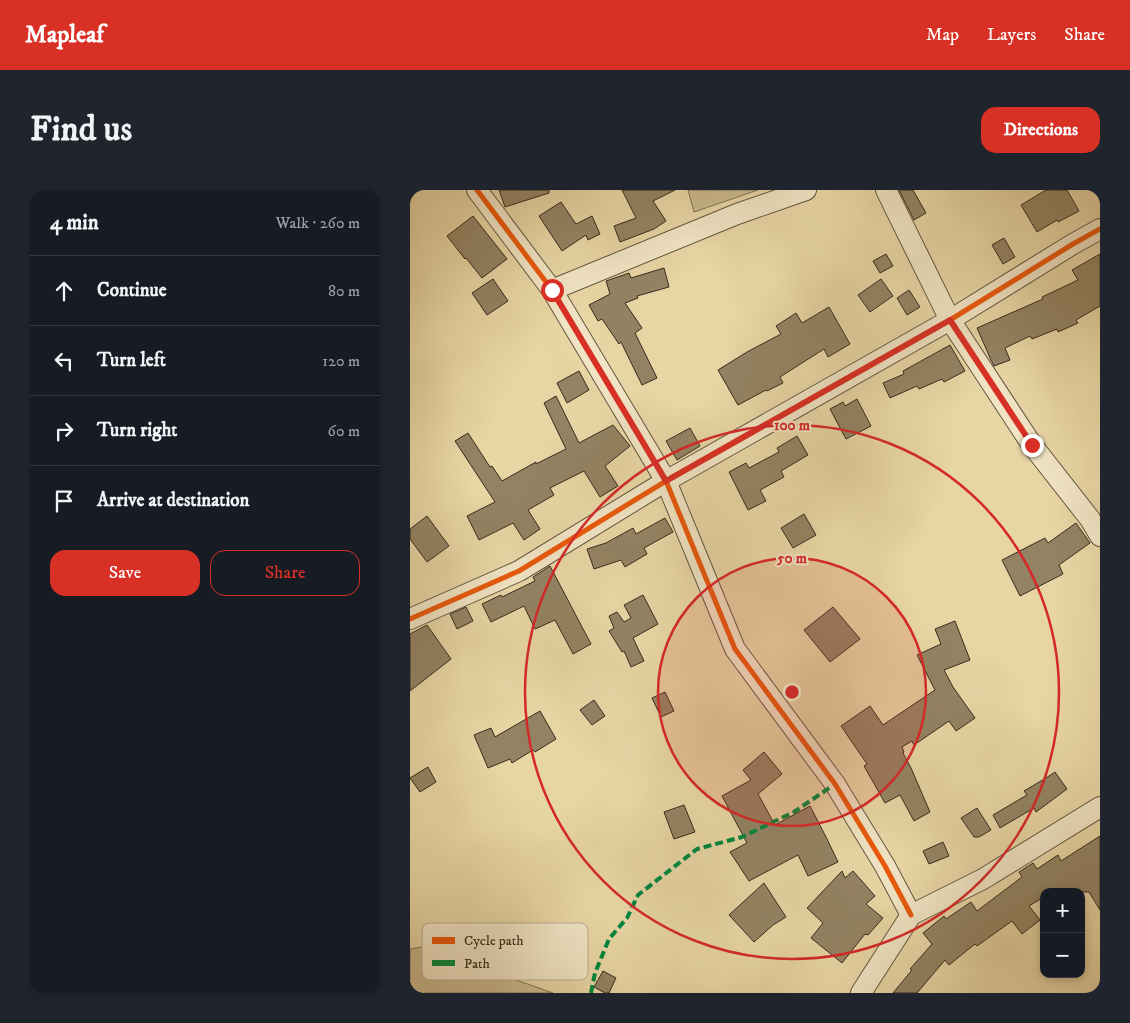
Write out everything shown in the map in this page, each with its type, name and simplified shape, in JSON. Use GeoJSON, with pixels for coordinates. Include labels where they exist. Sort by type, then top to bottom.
{"type":"FeatureCollection","features":[{"type":"Feature","properties":{"kind":"street"},"geometry":{"type":"LineString","coordinates":[[477,190],[552,290],[666,481],[735,649],[835,784],[885,866],[911,915]]}},
{"type":"Feature","properties":{"kind":"street"},"geometry":{"type":"LineString","coordinates":[[552,290],[737,214],[806,190]]}},
{"type":"Feature","properties":{"kind":"street"},"geometry":{"type":"LineString","coordinates":[[886,190],[950,320],[1032,445],[1090,519],[1100,536]]}},
{"type":"Feature","properties":{"kind":"street"},"geometry":{"type":"LineString","coordinates":[[410,619],[519,571],[666,481],[950,320],[1100,229]]}},
{"type":"Feature","properties":{"kind":"street"},"geometry":{"type":"LineString","coordinates":[[861,993],[911,915],[983,879],[1100,807]]}},
{"type":"Feature","properties":{"kind":"shaded area"},"geometry":{"type":"Polygon","coordinates":[[[688,190],[758,190],[694,212],[688,190]]]}},
{"type":"Feature","properties":{"kind":"shaded area"},"geometry":{"type":"Polygon","coordinates":[[[422,947],[422,980],[516,980],[553,993],[410,993],[410,949],[422,947]]]}},
{"type":"Feature","properties":{"kind":"building"},"geometry":{"type":"Polygon","coordinates":[[[499,190],[549,190],[549,193],[505,207],[499,190]]]}},
{"type":"Feature","properties":{"kind":"building"},"geometry":{"type":"Polygon","coordinates":[[[622,190],[675,190],[653,201],[666,221],[654,229],[620,242],[614,226],[636,218],[622,190]]]}},
{"type":"Feature","properties":{"kind":"building"},"geometry":{"type":"Polygon","coordinates":[[[899,190],[913,190],[926,213],[914,220],[899,190]]]}},
{"type":"Feature","properties":{"kind":"building"},"geometry":{"type":"Polygon","coordinates":[[[1046,190],[1067,190],[1079,211],[1058,222],[1057,220],[1037,232],[1021,205],[1046,190]]]}},
{"type":"Feature","properties":{"kind":"building"},"geometry":{"type":"Polygon","coordinates":[[[561,202],[576,224],[592,216],[600,234],[588,240],[586,235],[562,251],[539,216],[561,202]]]}},
{"type":"Feature","properties":{"kind":"building"},"geometry":{"type":"Polygon","coordinates":[[[473,216],[507,259],[482,278],[447,236],[473,216]]]}},
{"type":"Feature","properties":{"kind":"building"},"geometry":{"type":"Polygon","coordinates":[[[1004,238],[1015,257],[1003,264],[992,245],[1004,238]]]}},
{"type":"Feature","properties":{"kind":"building"},"geometry":{"type":"Polygon","coordinates":[[[886,254],[893,266],[880,273],[873,261],[886,254]]]}},
{"type":"Feature","properties":{"kind":"building"},"geometry":{"type":"Polygon","coordinates":[[[1100,254],[1100,306],[1076,320],[1078,323],[1058,332],[1057,329],[1032,339],[1030,336],[1005,348],[1010,360],[994,366],[977,328],[1043,299],[1042,297],[1078,280],[1072,270],[1100,254]]]}},
{"type":"Feature","properties":{"kind":"building"},"geometry":{"type":"Polygon","coordinates":[[[664,268],[669,287],[637,296],[638,298],[625,303],[642,328],[635,333],[657,378],[642,385],[621,342],[619,344],[602,319],[598,321],[589,305],[610,294],[606,281],[629,273],[631,278],[664,268]]]}},
{"type":"Feature","properties":{"kind":"building"},"geometry":{"type":"Polygon","coordinates":[[[493,279],[508,301],[487,315],[472,293],[493,279]]]}},
{"type":"Feature","properties":{"kind":"building"},"geometry":{"type":"Polygon","coordinates":[[[881,279],[893,296],[870,312],[858,295],[881,279]]]}},
{"type":"Feature","properties":{"kind":"building"},"geometry":{"type":"Polygon","coordinates":[[[909,290],[920,307],[907,315],[897,298],[909,290]]]}},
{"type":"Feature","properties":{"kind":"building"},"geometry":{"type":"Polygon","coordinates":[[[829,307],[850,344],[828,357],[824,349],[780,377],[783,383],[738,405],[718,370],[781,334],[776,326],[796,313],[802,323],[829,307]]]}},
{"type":"Feature","properties":{"kind":"building"},"geometry":{"type":"Polygon","coordinates":[[[950,345],[965,371],[944,382],[942,379],[919,389],[917,386],[890,398],[883,383],[904,374],[903,371],[950,345]]]}},
{"type":"Feature","properties":{"kind":"building"},"geometry":{"type":"Polygon","coordinates":[[[579,371],[589,390],[567,403],[557,383],[579,371]]]}},
{"type":"Feature","properties":{"kind":"building"},"geometry":{"type":"Polygon","coordinates":[[[556,396],[579,443],[613,425],[630,446],[605,466],[618,486],[600,497],[584,471],[550,488],[554,495],[528,510],[540,529],[524,540],[513,523],[479,540],[467,516],[495,502],[455,441],[468,433],[490,467],[492,466],[502,481],[536,462],[536,464],[566,449],[544,403],[556,396]]]}},
{"type":"Feature","properties":{"kind":"building"},"geometry":{"type":"Polygon","coordinates":[[[857,399],[871,426],[846,439],[830,409],[843,402],[845,406],[857,399]]]}},
{"type":"Feature","properties":{"kind":"building"},"geometry":{"type":"Polygon","coordinates":[[[690,428],[700,446],[677,460],[666,441],[690,428]]]}},
{"type":"Feature","properties":{"kind":"building"},"geometry":{"type":"Polygon","coordinates":[[[797,436],[808,455],[781,471],[784,477],[760,490],[766,501],[748,510],[729,472],[746,463],[749,468],[779,452],[777,448],[797,436]]]}},
{"type":"Feature","properties":{"kind":"building"},"geometry":{"type":"Polygon","coordinates":[[[804,514],[816,535],[793,548],[781,528],[804,514]]]}},
{"type":"Feature","properties":{"kind":"building"},"geometry":{"type":"Polygon","coordinates":[[[427,516],[449,546],[427,562],[410,539],[410,529],[427,516]]]}},
{"type":"Feature","properties":{"kind":"building"},"geometry":{"type":"Polygon","coordinates":[[[665,518],[673,532],[644,548],[647,554],[625,567],[621,560],[594,569],[587,549],[606,543],[633,528],[636,534],[665,518]]]}},
{"type":"Feature","properties":{"kind":"building"},"geometry":{"type":"Polygon","coordinates":[[[1076,523],[1090,543],[1059,565],[1063,574],[1020,596],[1002,560],[1045,538],[1048,543],[1076,523]]]}},
{"type":"Feature","properties":{"kind":"building"},"geometry":{"type":"Polygon","coordinates":[[[550,566],[591,644],[573,654],[555,620],[535,629],[524,606],[491,622],[482,604],[501,595],[502,597],[535,581],[533,577],[550,566]]]}},
{"type":"Feature","properties":{"kind":"building"},"geometry":{"type":"Polygon","coordinates":[[[643,595],[658,624],[633,638],[644,661],[631,667],[624,651],[622,652],[609,631],[614,628],[609,616],[617,612],[624,622],[631,618],[624,605],[643,595]]]}},
{"type":"Feature","properties":{"kind":"building"},"geometry":{"type":"Polygon","coordinates":[[[466,607],[473,621],[457,629],[450,614],[466,607]]]}},
{"type":"Feature","properties":{"kind":"building"},"geometry":{"type":"Polygon","coordinates":[[[833,607],[860,639],[830,662],[804,630],[833,607]]]}},
{"type":"Feature","properties":{"kind":"building"},"geometry":{"type":"Polygon","coordinates":[[[955,621],[970,660],[944,670],[953,687],[975,718],[956,731],[949,721],[914,745],[912,741],[902,747],[930,812],[914,821],[900,795],[885,803],[864,766],[867,764],[841,726],[870,706],[883,725],[935,690],[917,655],[941,644],[935,629],[955,621]]]}},
{"type":"Feature","properties":{"kind":"building"},"geometry":{"type":"Polygon","coordinates":[[[427,625],[451,659],[410,691],[410,634],[427,625]]]}},
{"type":"Feature","properties":{"kind":"building"},"geometry":{"type":"Polygon","coordinates":[[[665,692],[674,711],[661,717],[652,698],[665,692]]]}},
{"type":"Feature","properties":{"kind":"building"},"geometry":{"type":"Polygon","coordinates":[[[594,700],[605,716],[592,725],[580,710],[594,700]]]}},
{"type":"Feature","properties":{"kind":"building"},"geometry":{"type":"Polygon","coordinates":[[[540,711],[556,739],[512,763],[510,759],[488,768],[474,735],[491,728],[495,737],[540,711]]]}},
{"type":"Feature","properties":{"kind":"building"},"geometry":{"type":"Polygon","coordinates":[[[764,752],[782,774],[758,794],[775,825],[810,806],[838,862],[808,876],[798,855],[749,881],[730,852],[747,843],[722,796],[751,780],[743,770],[764,752]]]}},
{"type":"Feature","properties":{"kind":"building"},"geometry":{"type":"Polygon","coordinates":[[[428,767],[436,782],[420,792],[410,778],[428,767]]]}},
{"type":"Feature","properties":{"kind":"building"},"geometry":{"type":"Polygon","coordinates":[[[1055,772],[1067,789],[1036,812],[1034,808],[1000,828],[993,815],[1027,795],[1024,791],[1055,772]]]}},
{"type":"Feature","properties":{"kind":"building"},"geometry":{"type":"Polygon","coordinates":[[[684,805],[695,832],[674,839],[664,812],[684,805]]]}},
{"type":"Feature","properties":{"kind":"building"},"geometry":{"type":"Polygon","coordinates":[[[977,808],[991,830],[979,837],[974,837],[961,818],[977,808]]]}},
{"type":"Feature","properties":{"kind":"building"},"geometry":{"type":"Polygon","coordinates":[[[1100,836],[1100,910],[1089,892],[1085,892],[1085,888],[1040,888],[1040,899],[1029,906],[1040,920],[1022,934],[1012,921],[977,946],[975,944],[949,965],[945,960],[917,993],[893,993],[912,970],[910,969],[932,944],[923,933],[944,916],[946,919],[971,902],[977,911],[1022,877],[1019,872],[1033,863],[1037,869],[1058,855],[1061,861],[1100,836]]]}},
{"type":"Feature","properties":{"kind":"building"},"geometry":{"type":"Polygon","coordinates":[[[943,842],[949,856],[929,864],[923,851],[943,842]]]}},
{"type":"Feature","properties":{"kind":"building"},"geometry":{"type":"Polygon","coordinates":[[[842,871],[845,878],[853,871],[875,896],[866,904],[883,918],[868,935],[865,934],[842,963],[811,938],[823,923],[807,908],[842,871]]]}},
{"type":"Feature","properties":{"kind":"building"},"geometry":{"type":"Polygon","coordinates":[[[764,883],[786,917],[773,925],[754,942],[729,915],[764,883]]]}},
{"type":"Feature","properties":{"kind":"building"},"geometry":{"type":"Polygon","coordinates":[[[603,971],[616,978],[609,993],[594,987],[603,971]]]}},
{"type":"Feature","properties":{"kind":"marked path"},"geometry":{"type":"LineString","coordinates":[[591,993],[595,973],[609,939],[627,918],[638,895],[697,849],[742,837],[794,812],[835,784]]}},
{"type":"Feature","properties":{"kind":"cycle path"},"geometry":{"type":"LineString","coordinates":[[477,190],[552,290],[666,481],[735,649],[835,784],[885,866],[911,915]]}},
{"type":"Feature","properties":{"kind":"cycle path"},"geometry":{"type":"LineString","coordinates":[[410,619],[519,571],[666,481],[950,320],[1100,229]]}},
{"type":"Feature","properties":{"kind":"route"},"geometry":{"type":"LineString","coordinates":[[552,290],[666,481],[950,320],[1032,445]]}}]}
